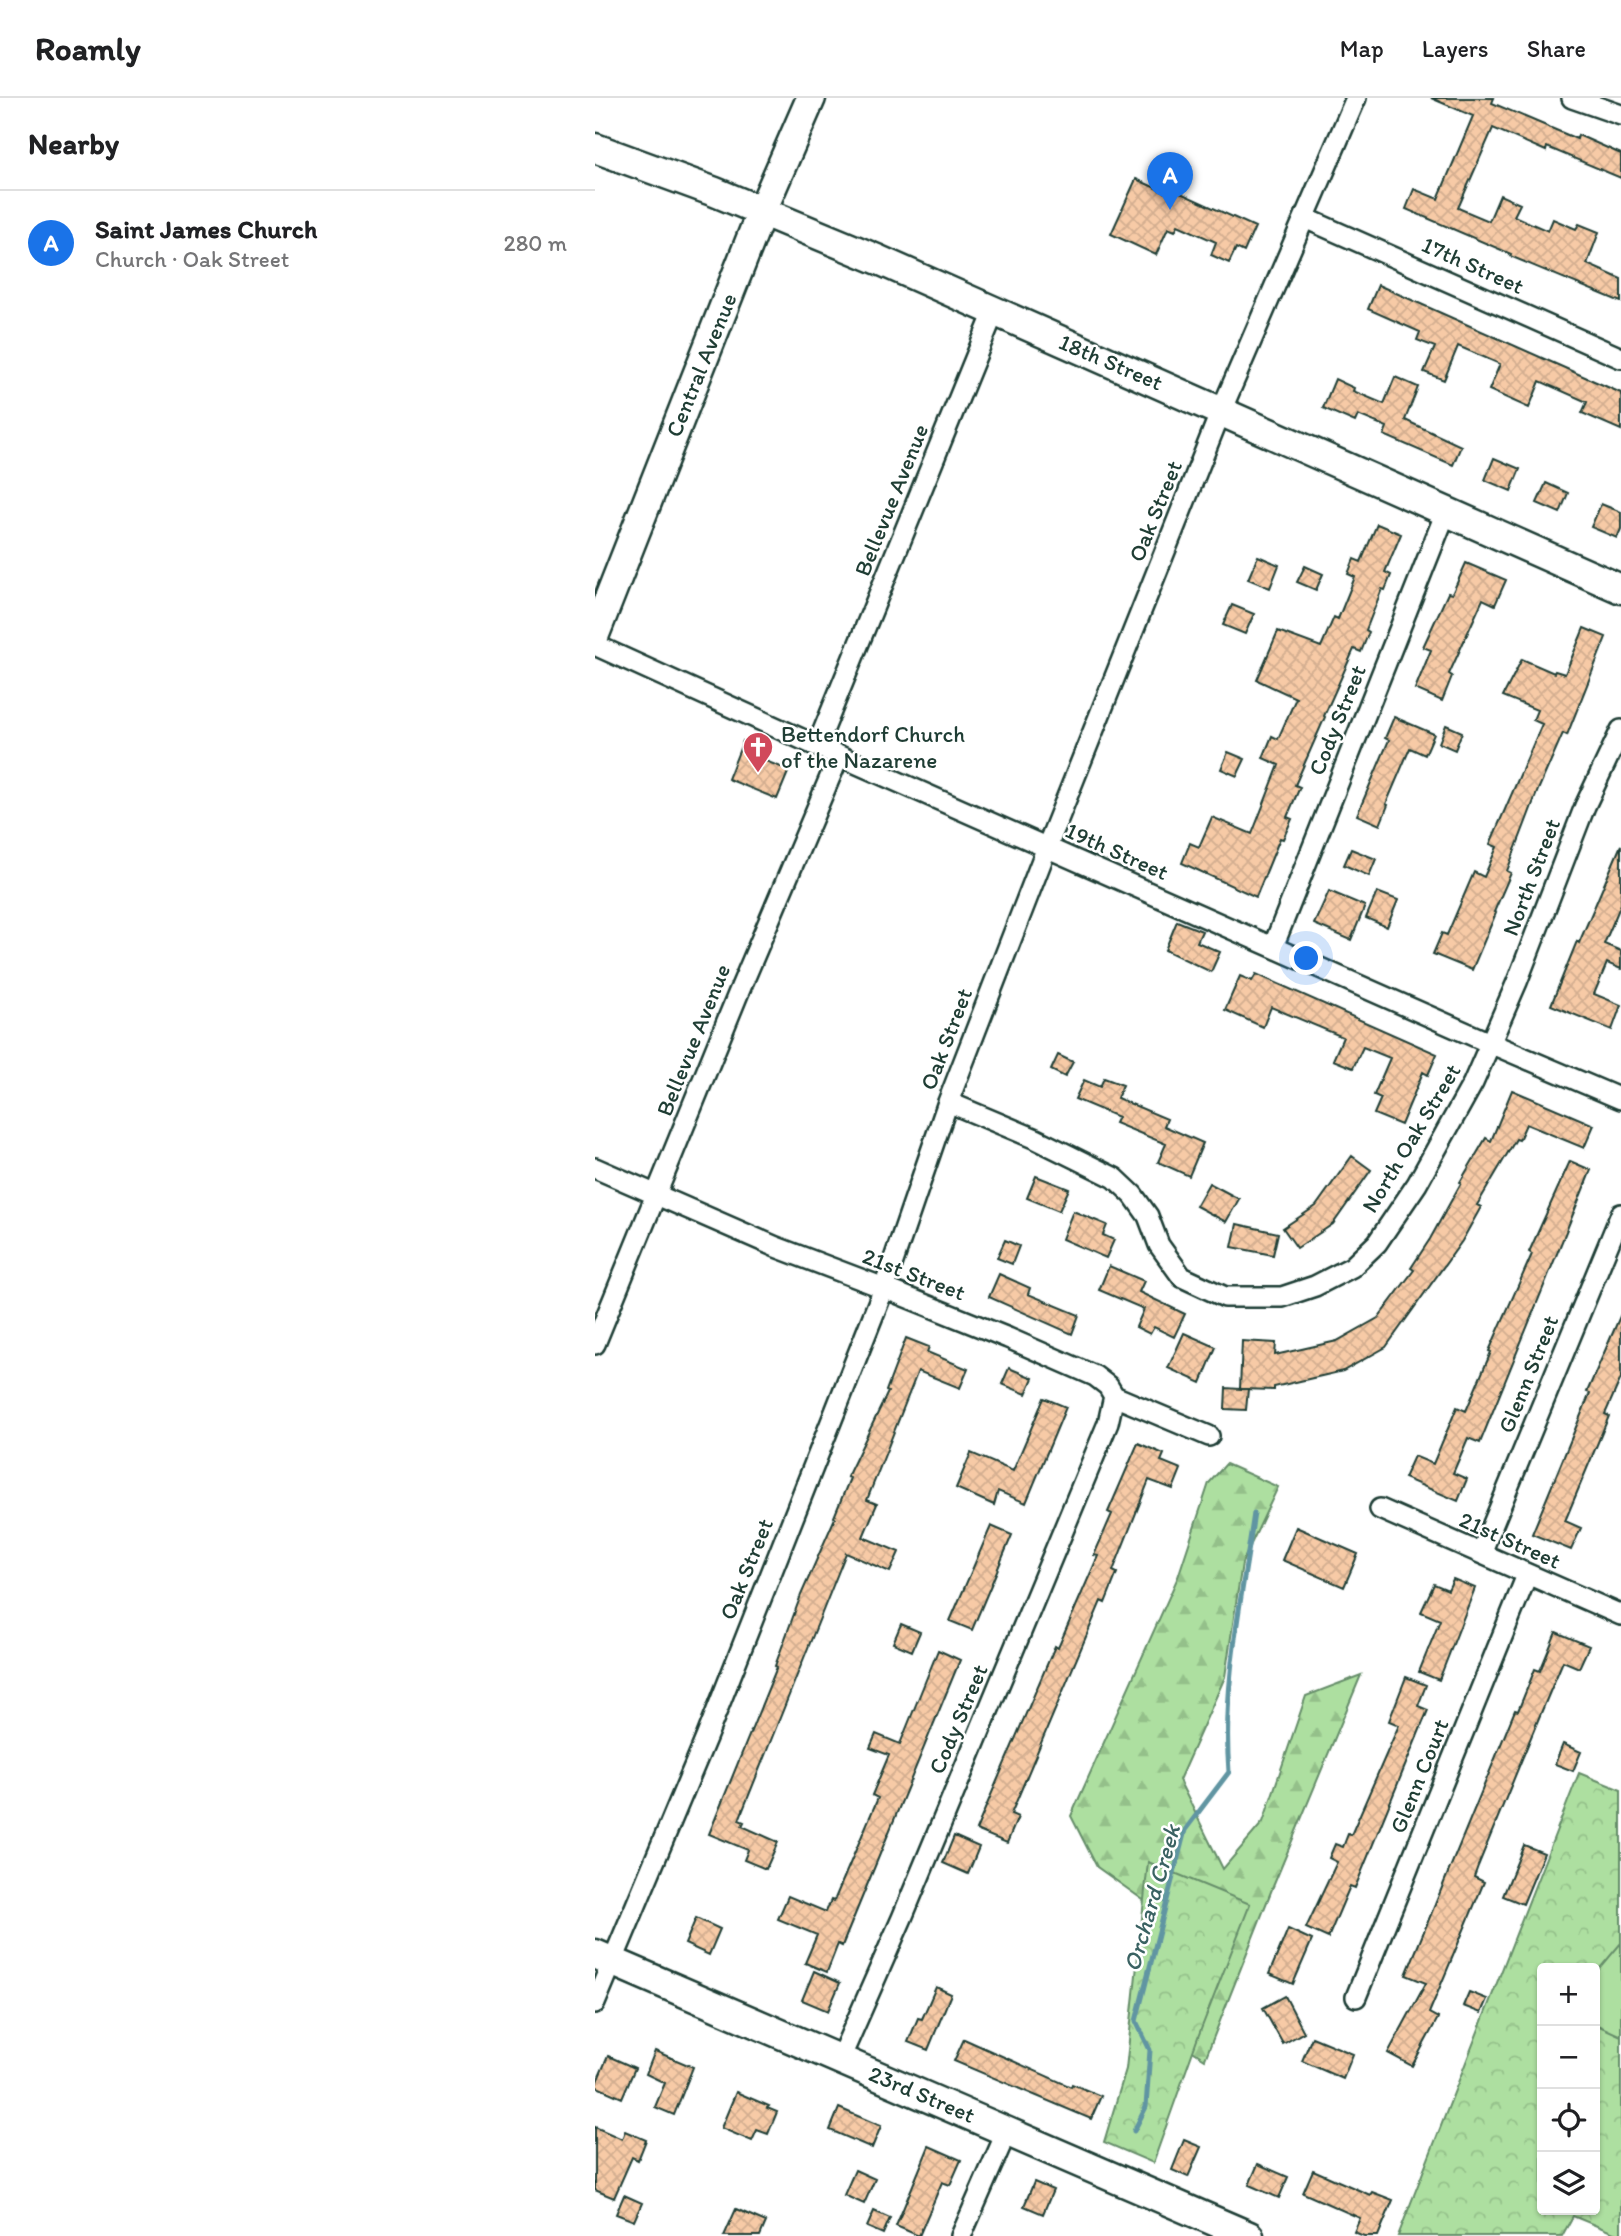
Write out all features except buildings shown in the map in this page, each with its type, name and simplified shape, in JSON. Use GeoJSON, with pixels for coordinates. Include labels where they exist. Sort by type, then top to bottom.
{"type":"FeatureCollection","features":[{"type":"Feature","properties":{"kind":"street","name":"Central Avenue"},"geometry":{"type":"LineString","coordinates":[[595,634],[761,213],[811,98]]}},
{"type":"Feature","properties":{"kind":"street","name":"Oak Street"},"geometry":{"type":"LineString","coordinates":[[595,2003],[603,1957],[706,1738],[884,1288],[948,1102],[1047,847],[1221,411],[1356,98]]}},
{"type":"Feature","properties":{"kind":"street"},"geometry":{"type":"LineString","coordinates":[[1572,98],[1621,115]]}},
{"type":"Feature","properties":{"kind":"street","name":"18th Street"},"geometry":{"type":"LineString","coordinates":[[595,148],[715,192],[879,260],[1621,589]]}},
{"type":"Feature","properties":{"kind":"street","name":"17th Street"},"geometry":{"type":"LineString","coordinates":[[1305,218],[1621,358]]}},
{"type":"Feature","properties":{"kind":"street","name":"Bellevue Avenue"},"geometry":{"type":"LineString","coordinates":[[817,746],[994,312]]}},
{"type":"Feature","properties":{"kind":"street","name":"Cody Street"},"geometry":{"type":"LineString","coordinates":[[1273,947],[1447,512]]}},
{"type":"Feature","properties":{"kind":"street","name":"19th Street"},"geometry":{"type":"LineString","coordinates":[[595,645],[817,746],[1621,1099]]}},
{"type":"Feature","properties":{"kind":"street","name":"North Street"},"geometry":{"type":"LineString","coordinates":[[1492,1044],[1585,806],[1621,730]]}},
{"type":"Feature","properties":{"kind":"street","name":"Bellevue Avenue"},"geometry":{"type":"LineString","coordinates":[[595,1344],[839,755]]}},
{"type":"Feature","properties":{"kind":"street","name":"North Oak Street"},"geometry":{"type":"LineString","coordinates":[[948,1102],[1036,1139],[1115,1178],[1133,1195],[1148,1216],[1159,1245],[1182,1277],[1225,1297],[1282,1297],[1315,1286],[1352,1267],[1377,1243],[1417,1184],[1492,1044]]}},
{"type":"Feature","properties":{"kind":"street","name":"21st Street"},"geometry":{"type":"LineString","coordinates":[[595,1168],[776,1247],[884,1288],[1095,1376],[1108,1386],[1114,1396],[1209,1436]]}},
{"type":"Feature","properties":{"kind":"street","name":"Glenn Street"},"geometry":{"type":"LineString","coordinates":[[1481,1553],[1621,1214]]}},
{"type":"Feature","properties":{"kind":"street","name":"Cody Street"},"geometry":{"type":"LineString","coordinates":[[840,2059],[902,1918],[1108,1423],[1114,1396]]}},
{"type":"Feature","properties":{"kind":"street","name":"21st Street"},"geometry":{"type":"LineString","coordinates":[[1380,1509],[1621,1615]]}},
{"type":"Feature","properties":{"kind":"street","name":"Glenn Court"},"geometry":{"type":"LineString","coordinates":[[1356,1997],[1527,1574]]}},
{"type":"Feature","properties":{"kind":"street","name":"23rd Street"},"geometry":{"type":"LineString","coordinates":[[603,1957],[1007,2131],[1232,2233]]}},
{"type":"Feature","properties":{"kind":"street"},"geometry":{"type":"LineString","coordinates":[[961,2236],[1007,2131]]}},
{"type":"Feature","properties":{"kind":"green space"},"geometry":{"type":"Polygon","coordinates":[[[1226,1464],[1278,1487],[1242,1563],[1225,1677],[1179,1780],[1223,1869],[1263,1822],[1306,1696],[1361,1675],[1205,2059],[1163,2032],[1153,1907],[1097,1867],[1071,1816],[1178,1577],[1209,1483],[1226,1464]]]}},
{"type":"Feature","properties":{"kind":"green space"},"geometry":{"type":"Polygon","coordinates":[[[1579,1773],[1621,1790],[1621,2236],[1573,2216],[1562,2236],[1398,2236],[1579,1773]]]}},
{"type":"Feature","properties":{"kind":"green space"},"geometry":{"type":"Polygon","coordinates":[[[1148,1862],[1250,1904],[1153,2163],[1104,2142],[1126,2069],[1148,1862]]]}},
{"type":"Feature","properties":{"kind":"green space"},"geometry":{"type":"Polygon","coordinates":[[[1621,1943],[1621,2036],[1600,2026],[1600,1968],[1621,1943]]]}},
{"type":"Feature","properties":{"kind":"waterway","name":"Orchard Creek"},"geometry":{"type":"LineString","coordinates":[[1134,2131],[1146,2107],[1150,2050],[1136,2021],[1185,1830],[1229,1772],[1228,1707],[1231,1675],[1254,1513]]}},
{"type":"Feature","properties":{"kind":"place","name":"Saint James Church"},"geometry":{"type":"Point","coordinates":[1170,210]}},
{"type":"Feature","properties":{"kind":"place","name":"Bettendorf Church of the Nazarene"},"geometry":{"type":"Point","coordinates":[758,774]}}]}
